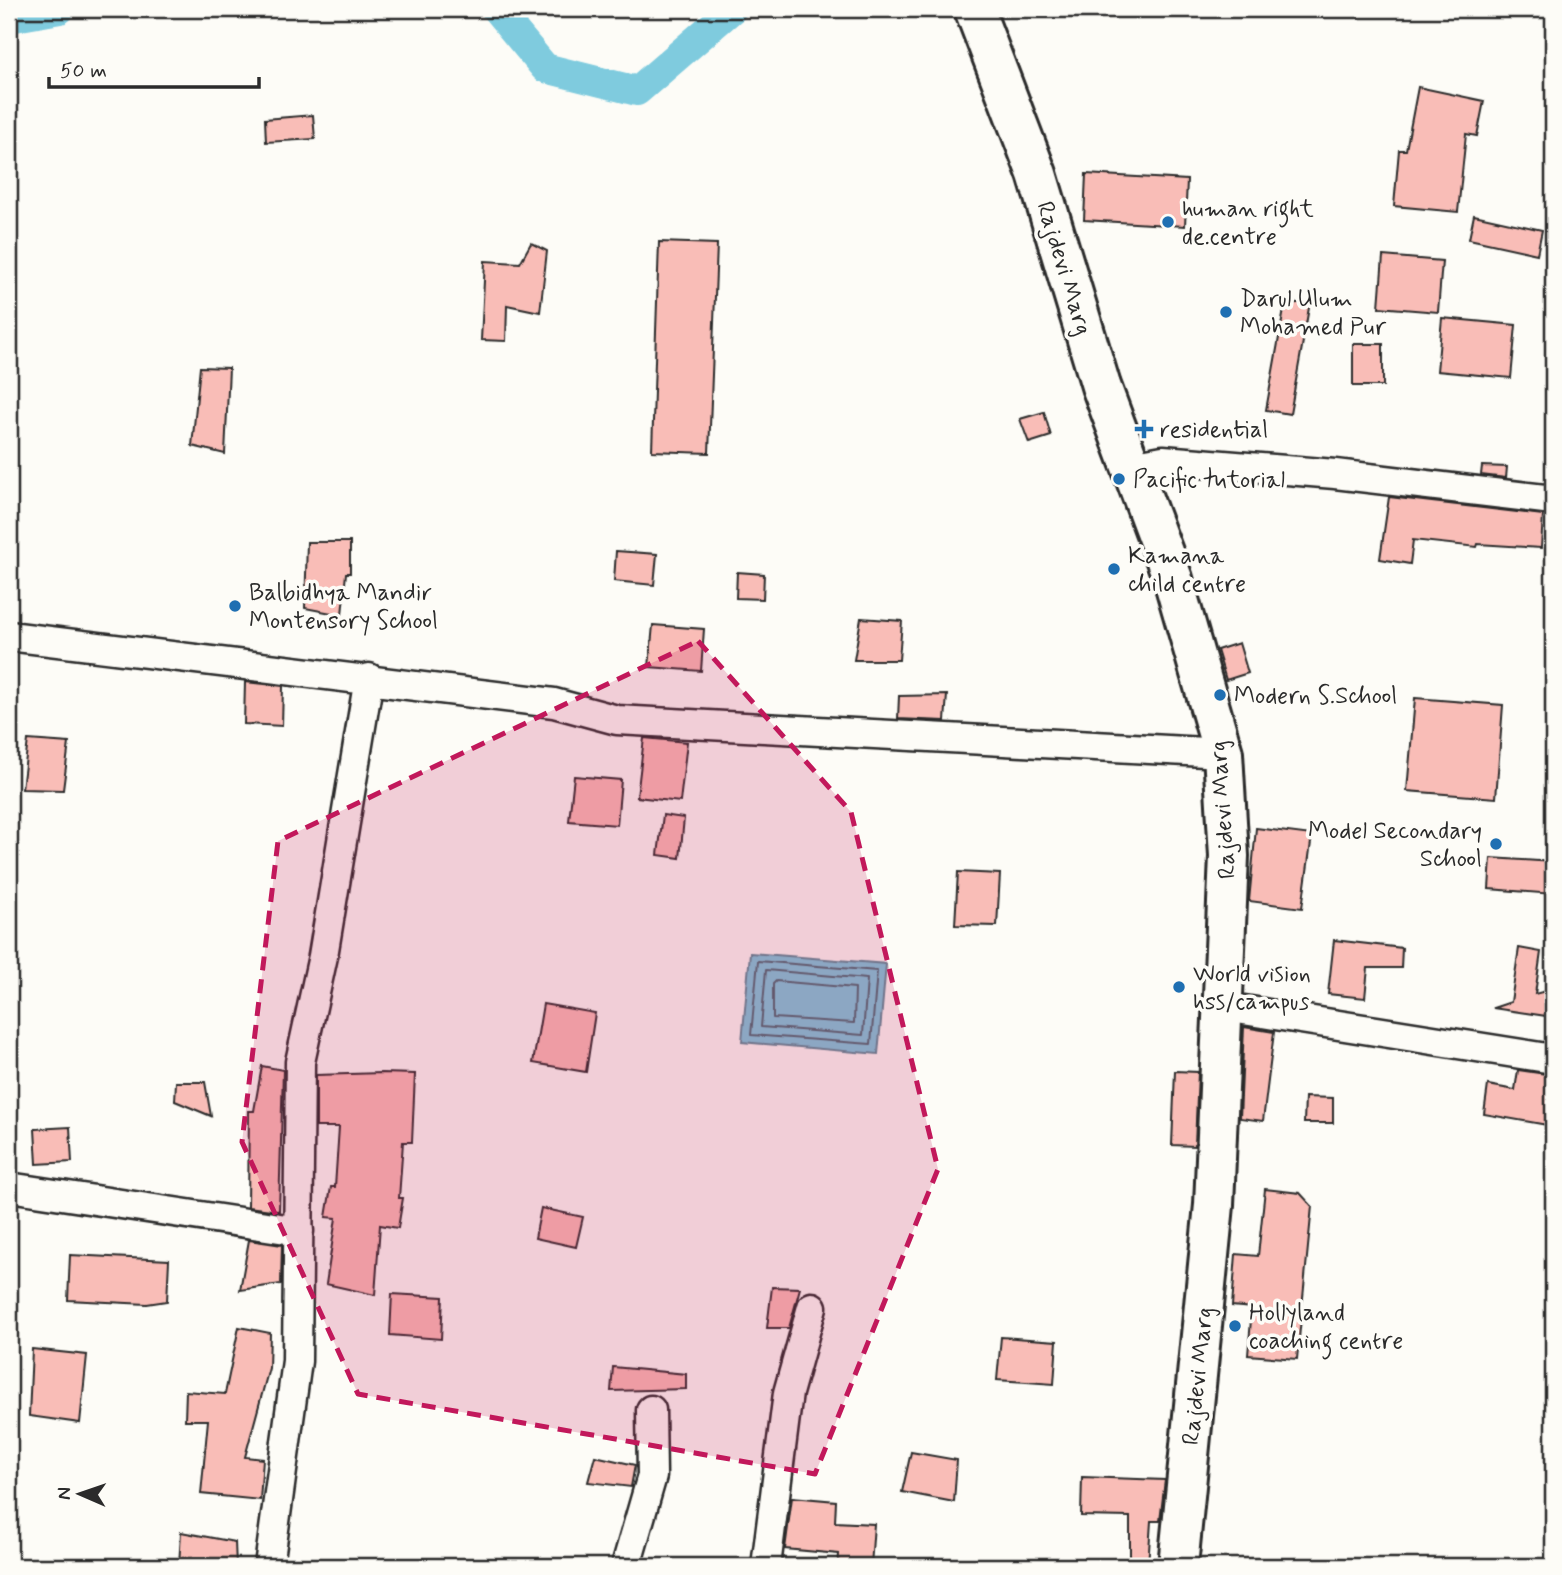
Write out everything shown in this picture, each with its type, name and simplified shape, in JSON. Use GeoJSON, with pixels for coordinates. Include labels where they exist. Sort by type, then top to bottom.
{"type":"FeatureCollection","features":[{"type":"Feature","properties":{"kind":"main road","name":"Rajdevi Marg"},"geometry":{"type":"LineString","coordinates":[[974,9],[1037,174],[1101,386],[1173,579],[1223,753],[1228,856],[1225,1007],[1214,1205],[1178,1566]]}},
{"type":"Feature","properties":{"kind":"street"},"geometry":{"type":"LineString","coordinates":[[1131,466],[1163,460],[1335,474],[1553,499]]}},
{"type":"Feature","properties":{"kind":"street"},"geometry":{"type":"LineString","coordinates":[[9,636],[369,678],[554,703],[617,720],[1223,753]]}},
{"type":"Feature","properties":{"kind":"street"},"geometry":{"type":"LineString","coordinates":[[269,1566],[297,1361],[300,1062],[323,956],[369,678]]}},
{"type":"Feature","properties":{"kind":"street"},"geometry":{"type":"LineString","coordinates":[[1225,1007],[1553,1059]]}},
{"type":"Feature","properties":{"kind":"street"},"geometry":{"type":"LineString","coordinates":[[9,1187],[299,1231]]}},
{"type":"Feature","properties":{"kind":"street"},"geometry":{"type":"LineString","coordinates":[[766,1566],[788,1394],[812,1307]]}},
{"type":"Feature","properties":{"kind":"street"},"geometry":{"type":"LineString","coordinates":[[626,1566],[652,1476],[651,1410]]}},
{"type":"Feature","properties":{"kind":"highlighted area"},"geometry":{"type":"Polygon","coordinates":[[[698,641],[851,812],[938,1169],[815,1474],[358,1394],[242,1142],[278,841],[698,641]]]}},
{"type":"Feature","properties":{"kind":"water"},"geometry":{"type":"Polygon","coordinates":[[[750,953],[886,964],[878,1054],[742,1042],[750,953]]]}},
{"type":"Feature","properties":{"kind":"building"},"geometry":{"type":"Polygon","coordinates":[[[1418,87],[1484,101],[1477,136],[1466,134],[1458,212],[1394,206],[1399,150],[1406,150],[1418,87]]]}},
{"type":"Feature","properties":{"kind":"building"},"geometry":{"type":"Polygon","coordinates":[[[313,115],[315,139],[266,142],[265,119],[313,115]]]}},
{"type":"Feature","properties":{"kind":"building"},"geometry":{"type":"Polygon","coordinates":[[[1086,174],[1187,180],[1185,226],[1084,220],[1086,174]]]}},
{"type":"Feature","properties":{"kind":"building"},"geometry":{"type":"Polygon","coordinates":[[[1474,215],[1542,230],[1537,254],[1469,239],[1474,215]]]}},
{"type":"Feature","properties":{"kind":"building"},"geometry":{"type":"Polygon","coordinates":[[[659,242],[717,244],[709,453],[652,451],[659,242]]]}},
{"type":"Feature","properties":{"kind":"building"},"geometry":{"type":"Polygon","coordinates":[[[531,243],[547,251],[540,312],[507,305],[506,341],[481,340],[485,261],[520,263],[531,243]]]}},
{"type":"Feature","properties":{"kind":"building"},"geometry":{"type":"Polygon","coordinates":[[[1383,256],[1442,261],[1438,312],[1379,307],[1383,256]]]}},
{"type":"Feature","properties":{"kind":"building"},"geometry":{"type":"Polygon","coordinates":[[[1310,302],[1290,414],[1266,410],[1285,304],[1310,302]]]}},
{"type":"Feature","properties":{"kind":"building"},"geometry":{"type":"Polygon","coordinates":[[[1442,318],[1516,325],[1511,378],[1437,371],[1442,318]]]}},
{"type":"Feature","properties":{"kind":"building"},"geometry":{"type":"Polygon","coordinates":[[[1353,344],[1383,344],[1383,386],[1353,386],[1353,344]]]}},
{"type":"Feature","properties":{"kind":"building"},"geometry":{"type":"Polygon","coordinates":[[[200,367],[229,368],[225,454],[192,446],[200,367]]]}},
{"type":"Feature","properties":{"kind":"building"},"geometry":{"type":"Polygon","coordinates":[[[1044,412],[1051,436],[1029,443],[1020,419],[1044,412]]]}},
{"type":"Feature","properties":{"kind":"building"},"geometry":{"type":"Polygon","coordinates":[[[1482,466],[1507,467],[1506,478],[1481,475],[1482,466]]]}},
{"type":"Feature","properties":{"kind":"building"},"geometry":{"type":"Polygon","coordinates":[[[1389,497],[1543,515],[1541,548],[1478,544],[1477,547],[1413,540],[1410,564],[1380,559],[1389,497]]]}},
{"type":"Feature","properties":{"kind":"building"},"geometry":{"type":"Polygon","coordinates":[[[307,542],[350,542],[350,573],[346,573],[342,615],[305,608],[307,542]]]}},
{"type":"Feature","properties":{"kind":"building"},"geometry":{"type":"Polygon","coordinates":[[[616,551],[657,554],[654,585],[614,581],[616,551]]]}},
{"type":"Feature","properties":{"kind":"building"},"geometry":{"type":"Polygon","coordinates":[[[737,572],[764,574],[763,599],[736,598],[737,572]]]}},
{"type":"Feature","properties":{"kind":"building"},"geometry":{"type":"Polygon","coordinates":[[[861,618],[902,621],[899,660],[854,660],[861,618]]]}},
{"type":"Feature","properties":{"kind":"building"},"geometry":{"type":"Polygon","coordinates":[[[653,625],[704,629],[701,671],[649,667],[653,625]]]}},
{"type":"Feature","properties":{"kind":"building"},"geometry":{"type":"Polygon","coordinates":[[[1239,643],[1248,673],[1226,680],[1217,650],[1239,643]]]}},
{"type":"Feature","properties":{"kind":"building"},"geometry":{"type":"Polygon","coordinates":[[[245,682],[283,686],[282,726],[244,724],[245,682]]]}},
{"type":"Feature","properties":{"kind":"building"},"geometry":{"type":"Polygon","coordinates":[[[947,695],[945,721],[898,719],[899,696],[947,695]]]}},
{"type":"Feature","properties":{"kind":"building"},"geometry":{"type":"Polygon","coordinates":[[[1415,698],[1503,705],[1496,798],[1407,791],[1415,698]]]}},
{"type":"Feature","properties":{"kind":"building"},"geometry":{"type":"Polygon","coordinates":[[[644,738],[687,742],[680,802],[637,797],[644,738]]]}},
{"type":"Feature","properties":{"kind":"building"},"geometry":{"type":"Polygon","coordinates":[[[28,740],[69,743],[63,790],[22,789],[28,740]]]}},
{"type":"Feature","properties":{"kind":"building"},"geometry":{"type":"Polygon","coordinates":[[[574,776],[621,780],[617,825],[569,821],[574,776]]]}},
{"type":"Feature","properties":{"kind":"building"},"geometry":{"type":"Polygon","coordinates":[[[663,815],[684,818],[680,858],[658,855],[663,815]]]}},
{"type":"Feature","properties":{"kind":"building"},"geometry":{"type":"Polygon","coordinates":[[[1256,828],[1312,835],[1302,908],[1249,901],[1256,828]]]}},
{"type":"Feature","properties":{"kind":"building"},"geometry":{"type":"Polygon","coordinates":[[[1491,858],[1553,862],[1553,894],[1489,889],[1491,858]]]}},
{"type":"Feature","properties":{"kind":"building"},"geometry":{"type":"Polygon","coordinates":[[[958,872],[1000,874],[997,926],[955,925],[958,872]]]}},
{"type":"Feature","properties":{"kind":"building"},"geometry":{"type":"Polygon","coordinates":[[[1334,940],[1402,948],[1401,968],[1368,968],[1365,998],[1328,994],[1334,940]]]}},
{"type":"Feature","properties":{"kind":"building"},"geometry":{"type":"Polygon","coordinates":[[[1519,948],[1541,952],[1535,994],[1553,989],[1553,1017],[1493,1008],[1511,1002],[1519,948]]]}},
{"type":"Feature","properties":{"kind":"building"},"geometry":{"type":"Polygon","coordinates":[[[543,1004],[595,1013],[586,1072],[533,1063],[543,1004]]]}},
{"type":"Feature","properties":{"kind":"building"},"geometry":{"type":"Polygon","coordinates":[[[1244,1027],[1274,1032],[1263,1121],[1240,1118],[1244,1027]]]}},
{"type":"Feature","properties":{"kind":"building"},"geometry":{"type":"Polygon","coordinates":[[[262,1066],[283,1070],[279,1211],[248,1207],[249,1111],[254,1111],[262,1066]]]}},
{"type":"Feature","properties":{"kind":"building"},"geometry":{"type":"Polygon","coordinates":[[[1518,1070],[1553,1075],[1553,1126],[1484,1114],[1488,1085],[1515,1090],[1518,1070]]]}},
{"type":"Feature","properties":{"kind":"building"},"geometry":{"type":"Polygon","coordinates":[[[1175,1071],[1198,1072],[1195,1146],[1172,1145],[1175,1071]]]}},
{"type":"Feature","properties":{"kind":"building"},"geometry":{"type":"Polygon","coordinates":[[[415,1074],[412,1142],[403,1142],[399,1198],[403,1198],[398,1228],[380,1225],[375,1295],[326,1284],[336,1218],[326,1217],[331,1187],[335,1187],[339,1127],[316,1127],[316,1075],[415,1074]]]}},
{"type":"Feature","properties":{"kind":"building"},"geometry":{"type":"Polygon","coordinates":[[[176,1082],[205,1082],[211,1116],[175,1101],[176,1082]]]}},
{"type":"Feature","properties":{"kind":"building"},"geometry":{"type":"Polygon","coordinates":[[[1305,1097],[1333,1098],[1333,1123],[1304,1123],[1305,1097]]]}},
{"type":"Feature","properties":{"kind":"building"},"geometry":{"type":"Polygon","coordinates":[[[70,1127],[72,1162],[37,1164],[35,1129],[70,1127]]]}},
{"type":"Feature","properties":{"kind":"building"},"geometry":{"type":"Polygon","coordinates":[[[1265,1189],[1300,1193],[1312,1206],[1297,1359],[1248,1355],[1252,1308],[1232,1306],[1236,1254],[1258,1256],[1265,1189]]]}},
{"type":"Feature","properties":{"kind":"building"},"geometry":{"type":"Polygon","coordinates":[[[541,1208],[583,1217],[576,1247],[535,1238],[541,1208]]]}},
{"type":"Feature","properties":{"kind":"building"},"geometry":{"type":"Polygon","coordinates":[[[249,1240],[282,1245],[281,1284],[240,1290],[249,1240]]]}},
{"type":"Feature","properties":{"kind":"building"},"geometry":{"type":"Polygon","coordinates":[[[70,1255],[169,1260],[167,1301],[147,1304],[68,1300],[70,1255]]]}},
{"type":"Feature","properties":{"kind":"building"},"geometry":{"type":"Polygon","coordinates":[[[772,1287],[800,1288],[789,1328],[767,1328],[772,1287]]]}},
{"type":"Feature","properties":{"kind":"building"},"geometry":{"type":"Polygon","coordinates":[[[392,1294],[443,1297],[441,1339],[390,1335],[392,1294]]]}},
{"type":"Feature","properties":{"kind":"building"},"geometry":{"type":"Polygon","coordinates":[[[239,1327],[270,1333],[269,1368],[245,1457],[263,1459],[260,1500],[201,1494],[208,1420],[185,1420],[186,1391],[225,1394],[239,1327]]]}},
{"type":"Feature","properties":{"kind":"building"},"geometry":{"type":"Polygon","coordinates":[[[1001,1337],[1057,1341],[1054,1384],[997,1380],[1001,1337]]]}},
{"type":"Feature","properties":{"kind":"building"},"geometry":{"type":"Polygon","coordinates":[[[32,1349],[87,1355],[80,1423],[29,1416],[32,1349]]]}},
{"type":"Feature","properties":{"kind":"building"},"geometry":{"type":"Polygon","coordinates":[[[613,1367],[686,1374],[686,1389],[611,1391],[613,1367]]]}},
{"type":"Feature","properties":{"kind":"building"},"geometry":{"type":"Polygon","coordinates":[[[911,1452],[957,1460],[954,1502],[902,1492],[911,1452]]]}},
{"type":"Feature","properties":{"kind":"building"},"geometry":{"type":"Polygon","coordinates":[[[595,1456],[635,1465],[631,1487],[588,1482],[595,1456]]]}},
{"type":"Feature","properties":{"kind":"building"},"geometry":{"type":"Polygon","coordinates":[[[1082,1477],[1165,1480],[1160,1521],[1151,1521],[1148,1566],[1130,1566],[1130,1517],[1081,1516],[1082,1477]]]}},
{"type":"Feature","properties":{"kind":"building"},"geometry":{"type":"Polygon","coordinates":[[[792,1497],[836,1501],[835,1522],[874,1524],[871,1566],[838,1566],[839,1554],[785,1549],[792,1497]]]}},
{"type":"Feature","properties":{"kind":"building"},"geometry":{"type":"Polygon","coordinates":[[[181,1532],[235,1542],[236,1566],[179,1566],[181,1532]]]}},
{"type":"Feature","properties":{"kind":"waterway"},"geometry":{"type":"LineString","coordinates":[[9,18],[60,9]]}},
{"type":"Feature","properties":{"kind":"waterway"},"geometry":{"type":"LineString","coordinates":[[496,9],[545,68],[637,91],[732,9]]}},
{"type":"Feature","properties":{"kind":"place","name":"human right de.centre"},"geometry":{"type":"Point","coordinates":[1168,222]}},
{"type":"Feature","properties":{"kind":"place","name":"Darul Ulum Mohamed Pur"},"geometry":{"type":"Point","coordinates":[1226,312]}},
{"type":"Feature","properties":{"kind":"place","name":"residential"},"geometry":{"type":"Point","coordinates":[1144,429]}},
{"type":"Feature","properties":{"kind":"place","name":"Pacific tutorial"},"geometry":{"type":"Point","coordinates":[1119,479]}},
{"type":"Feature","properties":{"kind":"place","name":"Kamana child centre"},"geometry":{"type":"Point","coordinates":[1114,569]}},
{"type":"Feature","properties":{"kind":"place","name":"Balbidhya Mandir Montensory School"},"geometry":{"type":"Point","coordinates":[235,606]}},
{"type":"Feature","properties":{"kind":"place","name":"Modern S.School"},"geometry":{"type":"Point","coordinates":[1220,695]}},
{"type":"Feature","properties":{"kind":"place","name":"Model Secondary School"},"geometry":{"type":"Point","coordinates":[1496,844]}},
{"type":"Feature","properties":{"kind":"place","name":"World vision hss/campus"},"geometry":{"type":"Point","coordinates":[1179,987]}},
{"type":"Feature","properties":{"kind":"place","name":"Hollyland coaching centre"},"geometry":{"type":"Point","coordinates":[1235,1326]}}]}
